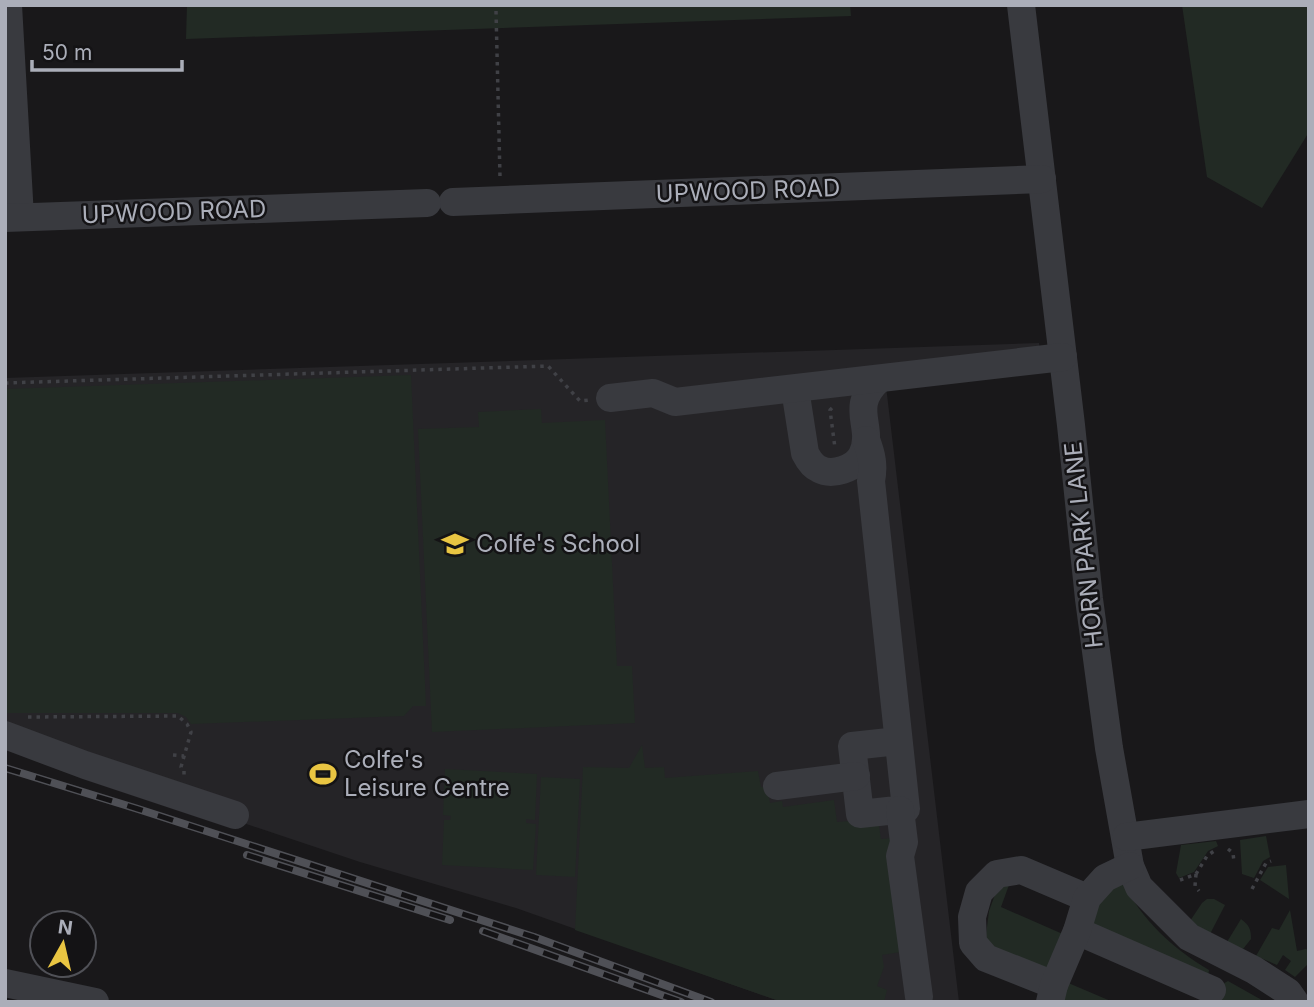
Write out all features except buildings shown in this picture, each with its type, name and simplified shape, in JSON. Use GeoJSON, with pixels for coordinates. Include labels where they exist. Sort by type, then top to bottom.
{"type":"FeatureCollection","features":[{"type":"Feature","properties":{"kind":"street"},"geometry":{"type":"LineString","coordinates":[[8,5],[12,218]]}},
{"type":"Feature","properties":{"kind":"street","name":"HORN PARK LANE"},"geometry":{"type":"LineString","coordinates":[[1021,5],[1089,599],[1109,748],[1130,866],[1139,887],[1189,937],[1254,970],[1289,992],[1295,1002]]}},
{"type":"Feature","properties":{"kind":"street","name":"UPWOOD ROAD"},"geometry":{"type":"LineString","coordinates":[[12,218],[1042,179]]}},
{"type":"Feature","properties":{"kind":"street"},"geometry":{"type":"LineString","coordinates":[[610,398],[653,393],[675,402],[1063,356]]}},
{"type":"Feature","properties":{"kind":"street"},"geometry":{"type":"LineString","coordinates":[[878,379],[868,390],[862,406],[864,461],[890,649],[906,809],[860,814],[852,746],[898,741]]}},
{"type":"Feature","properties":{"kind":"street"},"geometry":{"type":"LineString","coordinates":[[795,389],[805,453],[809,460],[822,471],[830,472],[864,461]]}},
{"type":"Feature","properties":{"kind":"street"},"geometry":{"type":"LineString","coordinates":[[12,726],[85,765],[235,815]]}},
{"type":"Feature","properties":{"kind":"street"},"geometry":{"type":"LineString","coordinates":[[777,786],[856,776]]}},
{"type":"Feature","properties":{"kind":"street"},"geometry":{"type":"LineString","coordinates":[[900,810],[904,842],[901,856],[919,998]]}},
{"type":"Feature","properties":{"kind":"street"},"geometry":{"type":"LineString","coordinates":[[1126,837],[1309,814]]}},
{"type":"Feature","properties":{"kind":"street"},"geometry":{"type":"LineString","coordinates":[[1087,898],[1021,870],[997,874],[979,892],[972,917],[972,943],[986,958],[1052,993],[1087,898],[1105,878],[1130,866]]}},
{"type":"Feature","properties":{"kind":"street"},"geometry":{"type":"LineString","coordinates":[[1077,931],[1210,996],[1224,957]]}},
{"type":"Feature","properties":{"kind":"street"},"geometry":{"type":"LineString","coordinates":[[5,983],[95,1002]]}},
{"type":"Feature","properties":{"kind":"path"},"geometry":{"type":"LineString","coordinates":[[496,11],[501,199]]}},
{"type":"Feature","properties":{"kind":"path"},"geometry":{"type":"LineString","coordinates":[[5,383],[548,366],[580,401],[610,398]]}},
{"type":"Feature","properties":{"kind":"path"},"geometry":{"type":"LineString","coordinates":[[12,726],[178,716],[191,732],[181,767]]}},
{"type":"Feature","properties":{"kind":"path"},"geometry":{"type":"LineString","coordinates":[[173,755],[184,756]]}},
{"type":"Feature","properties":{"kind":"path"},"geometry":{"type":"LineString","coordinates":[[1199,891],[1195,886],[1196,874],[1207,856],[1222,848],[1229,849],[1233,853],[1234,862]]}},
{"type":"Feature","properties":{"kind":"path"},"geometry":{"type":"LineString","coordinates":[[1252,889],[1266,863],[1271,861]]}},
{"type":"Feature","properties":{"kind":"path"},"geometry":{"type":"LineString","coordinates":[[1180,880],[1196,874]]}},
{"type":"Feature","properties":{"kind":"shaded area"},"geometry":{"type":"Polygon","coordinates":[[[187,5],[850,5],[851,16],[186,39],[187,5]]]}},
{"type":"Feature","properties":{"kind":"shaded area"},"geometry":{"type":"Polygon","coordinates":[[[1182,5],[1309,5],[1309,132],[1262,208],[1207,177],[1182,5]]]}},
{"type":"Feature","properties":{"kind":"shaded area","name":"Colfe's School"},"geometry":{"type":"Polygon","coordinates":[[[1039,343],[1042,368],[886,386],[959,1002],[782,1002],[516,908],[360,862],[5,743],[5,378],[1039,343]]]}},
{"type":"Feature","properties":{"kind":"shaded area"},"geometry":{"type":"Polygon","coordinates":[[[411,375],[426,706],[413,706],[404,716],[191,724],[186,717],[178,713],[5,713],[5,389],[411,375]]]}},
{"type":"Feature","properties":{"kind":"shaded area"},"geometry":{"type":"Polygon","coordinates":[[[541,409],[542,423],[605,420],[617,666],[632,666],[635,723],[432,732],[418,429],[479,427],[478,412],[541,409]]]}},
{"type":"Feature","properties":{"kind":"shaded area"},"geometry":{"type":"Polygon","coordinates":[[[642,745],[645,768],[664,767],[665,778],[758,771],[761,787],[767,787],[770,803],[782,801],[783,807],[834,800],[837,822],[863,820],[879,826],[881,839],[894,838],[907,951],[882,955],[884,967],[877,986],[887,990],[884,1002],[782,1002],[575,930],[583,767],[629,768],[642,745]]]}},
{"type":"Feature","properties":{"kind":"shaded area"},"geometry":{"type":"Polygon","coordinates":[[[445,769],[537,774],[535,820],[526,819],[526,823],[536,824],[533,870],[442,865],[444,820],[450,820],[451,816],[443,815],[445,769]]]}},
{"type":"Feature","properties":{"kind":"shaded area"},"geometry":{"type":"Polygon","coordinates":[[[541,777],[580,779],[575,877],[536,875],[541,777]]]}},
{"type":"Feature","properties":{"kind":"shaded area"},"geometry":{"type":"Polygon","coordinates":[[[1266,836],[1270,857],[1263,861],[1254,878],[1242,874],[1240,840],[1266,836]]]}},
{"type":"Feature","properties":{"kind":"shaded area"},"geometry":{"type":"Polygon","coordinates":[[[1216,841],[1218,846],[1208,851],[1194,872],[1179,878],[1176,873],[1181,845],[1216,841]]]}},
{"type":"Feature","properties":{"kind":"shaded area"},"geometry":{"type":"Polygon","coordinates":[[[1286,865],[1289,899],[1260,880],[1268,867],[1286,865]]]}},
{"type":"Feature","properties":{"kind":"shaded area"},"geometry":{"type":"Polygon","coordinates":[[[1122,881],[1159,932],[1209,970],[1208,976],[1093,930],[1088,911],[1122,881]]]}},
{"type":"Feature","properties":{"kind":"shaded area"},"geometry":{"type":"Polygon","coordinates":[[[1009,885],[1001,907],[1065,935],[1051,976],[985,943],[989,911],[997,889],[1009,885]]]}},
{"type":"Feature","properties":{"kind":"shaded area"},"geometry":{"type":"Polygon","coordinates":[[[1207,899],[1214,899],[1225,905],[1210,934],[1190,921],[1207,899]]]}},
{"type":"Feature","properties":{"kind":"shaded area"},"geometry":{"type":"Polygon","coordinates":[[[1290,910],[1297,951],[1309,951],[1309,963],[1295,977],[1285,970],[1291,961],[1283,955],[1277,965],[1256,956],[1272,928],[1279,930],[1290,910]]]}},
{"type":"Feature","properties":{"kind":"shaded area"},"geometry":{"type":"Polygon","coordinates":[[[1241,919],[1249,928],[1251,936],[1243,949],[1227,942],[1241,919]]]}},
{"type":"Feature","properties":{"kind":"shaded area"},"geometry":{"type":"Polygon","coordinates":[[[1228,981],[1263,1002],[1216,1002],[1221,985],[1228,981]]]}},
{"type":"Feature","properties":{"kind":"shaded area"},"geometry":{"type":"Polygon","coordinates":[[[1066,982],[1113,1002],[1059,1002],[1066,982]]]}},
{"type":"Feature","properties":{"kind":"railway"},"geometry":{"type":"LineString","coordinates":[[5,768],[534,937],[711,1002]]}},
{"type":"Feature","properties":{"kind":"railway"},"geometry":{"type":"LineString","coordinates":[[247,855],[450,920]]}},
{"type":"Feature","properties":{"kind":"railway"},"geometry":{"type":"LineString","coordinates":[[483,931],[681,1002]]}},
{"type":"Feature","properties":{"kind":"place","name":"Colfe's School"},"geometry":{"type":"Point","coordinates":[455,544]}},
{"type":"Feature","properties":{"kind":"place","name":"Colfe's Leisure Centre"},"geometry":{"type":"Point","coordinates":[323,774]}}]}
